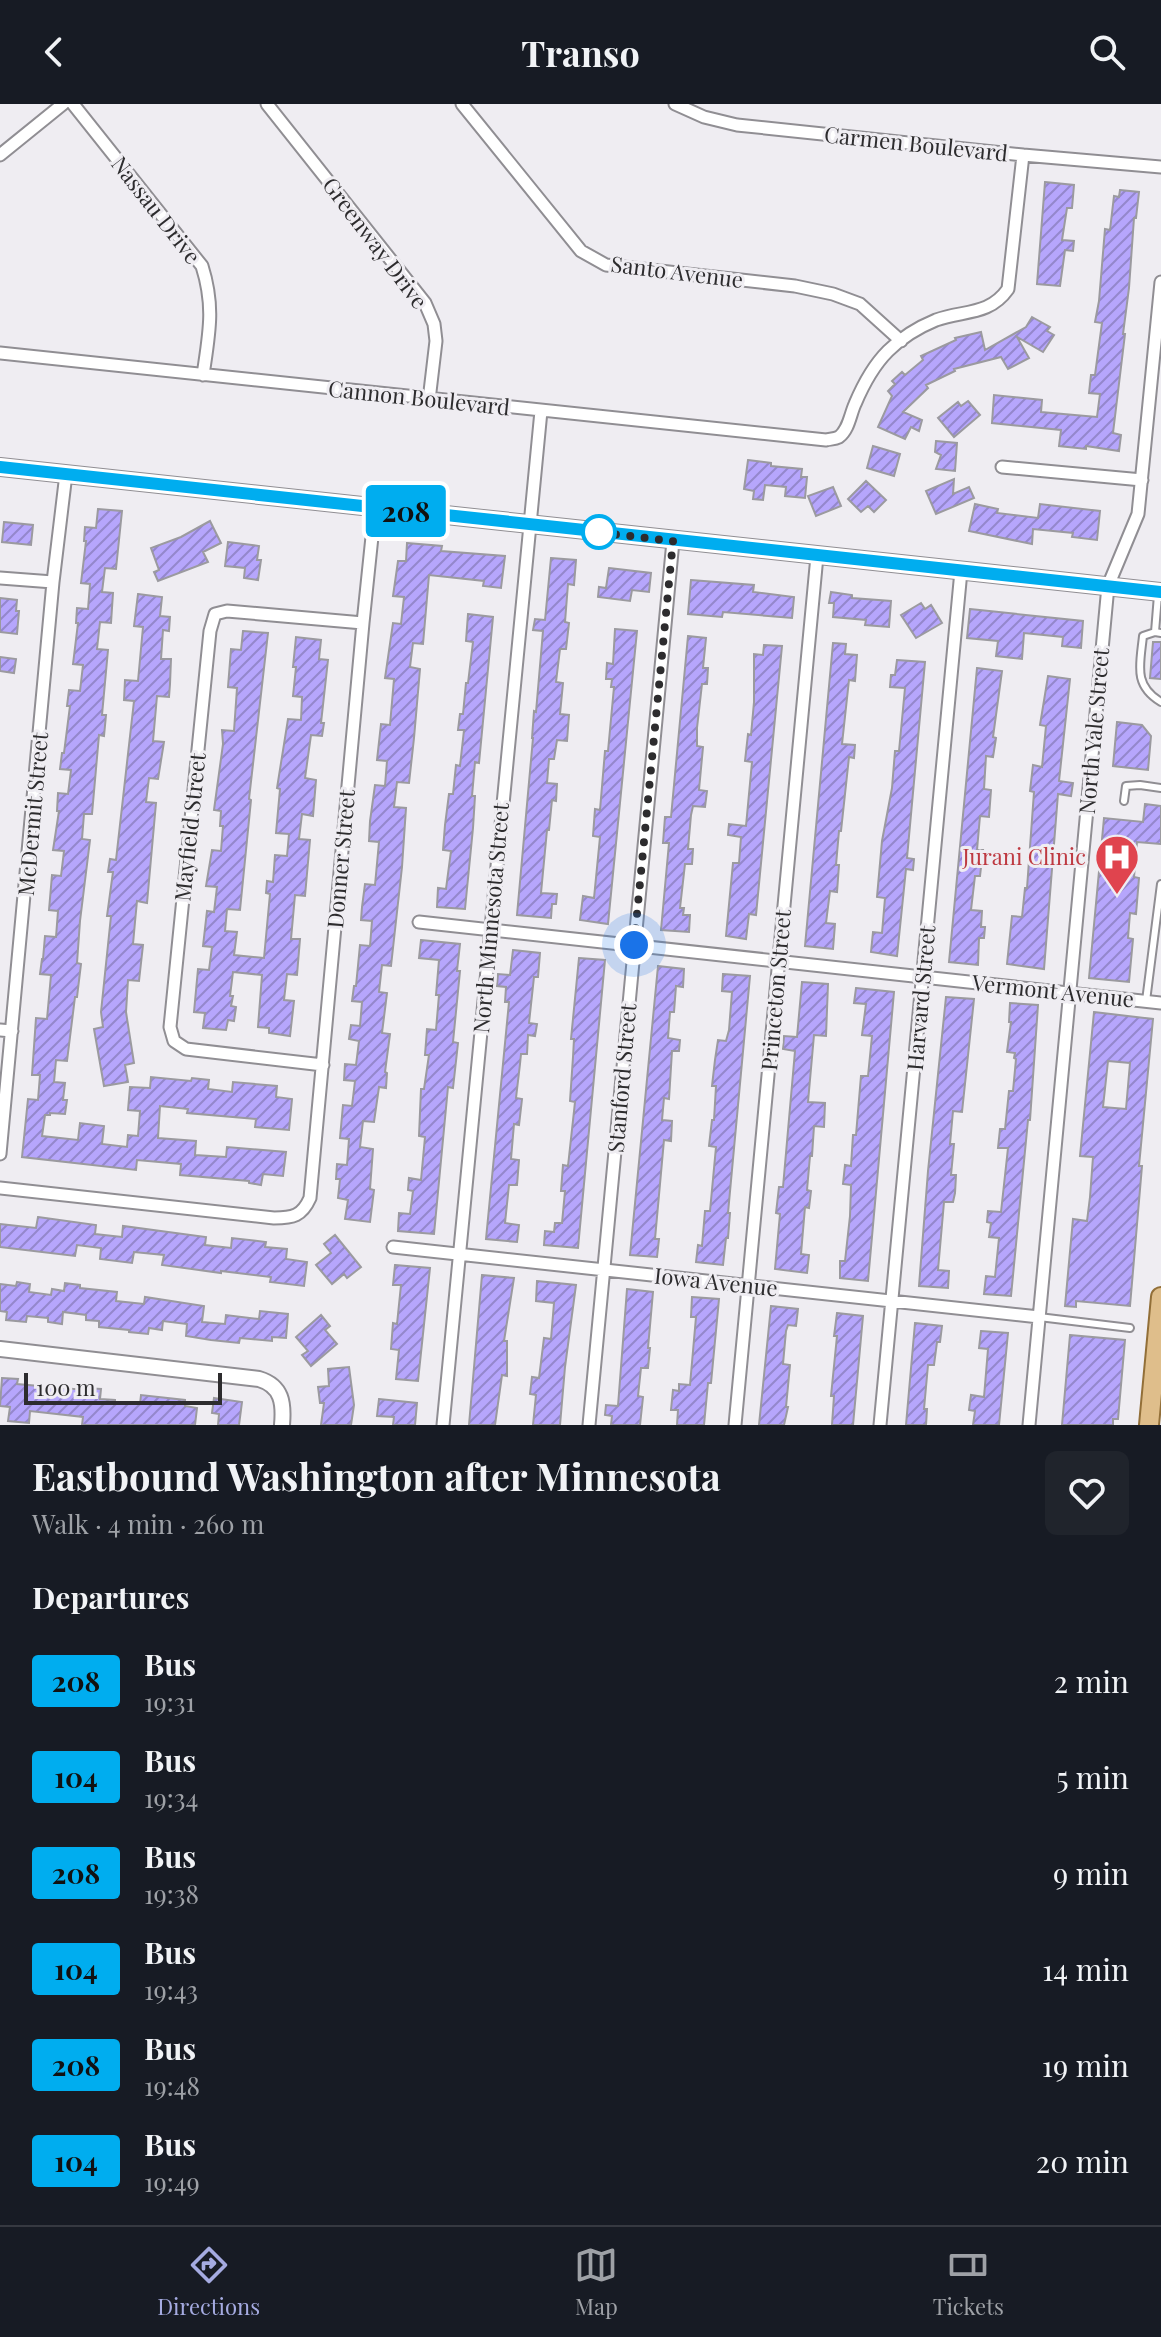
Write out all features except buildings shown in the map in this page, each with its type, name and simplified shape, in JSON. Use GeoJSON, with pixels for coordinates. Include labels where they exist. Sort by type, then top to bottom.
{"type":"FeatureCollection","features":[{"type":"Feature","properties":{"kind":"main road"},"geometry":{"type":"LineString","coordinates":[[0,467],[1160,592]]}},
{"type":"Feature","properties":{"kind":"main road"},"geometry":{"type":"LineString","coordinates":[[1149,1425],[1157,1388],[1161,1297]]}},
{"type":"Feature","properties":{"kind":"street"},"geometry":{"type":"LineString","coordinates":[[0,155],[63,104]]}},
{"type":"Feature","properties":{"kind":"street","name":"Nassau Drive"},"geometry":{"type":"LineString","coordinates":[[73,104],[202,266],[209,289],[211,317],[203,375]]}},
{"type":"Feature","properties":{"kind":"street","name":"Greenway Drive"},"geometry":{"type":"LineString","coordinates":[[267,104],[425,303],[434,324],[436,341],[429,400]]}},
{"type":"Feature","properties":{"kind":"street","name":"Santo Avenue"},"geometry":{"type":"LineString","coordinates":[[462,104],[581,251],[606,265],[795,286],[833,294],[860,304],[901,341]]}},
{"type":"Feature","properties":{"kind":"street","name":"Carmen Boulevard"},"geometry":{"type":"LineString","coordinates":[[675,104],[704,117],[737,125],[1161,167]]}},
{"type":"Feature","properties":{"kind":"street"},"geometry":{"type":"LineString","coordinates":[[901,341],[937,320],[985,309],[1000,301],[1008,289],[1023,155]]}},
{"type":"Feature","properties":{"kind":"street","name":"North Yale Street"},"geometry":{"type":"LineString","coordinates":[[1029,1425],[1108,586],[1138,514],[1161,282]]}},
{"type":"Feature","properties":{"kind":"street","name":"Cannon Boulevard"},"geometry":{"type":"LineString","coordinates":[[0,353],[826,440],[839,437],[850,422],[853,407],[866,380],[888,351],[901,341]]}},
{"type":"Feature","properties":{"kind":"street","name":"North Minnesota Street"},"geometry":{"type":"LineString","coordinates":[[443,1425],[541,411]]}},
{"type":"Feature","properties":{"kind":"street"},"geometry":{"type":"LineString","coordinates":[[1002,467],[1142,480]]}},
{"type":"Feature","properties":{"kind":"street","name":"McDermit Street"},"geometry":{"type":"LineString","coordinates":[[0,1154],[6,1030],[66,474]]}},
{"type":"Feature","properties":{"kind":"street","name":"Donner Street"},"geometry":{"type":"LineString","coordinates":[[0,1188],[274,1218],[290,1218],[304,1210],[310,1198],[375,508]]}},
{"type":"Feature","properties":{"kind":"street","name":"Stanford Street"},"geometry":{"type":"LineString","coordinates":[[589,1425],[673,541]]}},
{"type":"Feature","properties":{"kind":"street","name":"Princeton Street"},"geometry":{"type":"LineString","coordinates":[[735,1425],[817,556]]}},
{"type":"Feature","properties":{"kind":"street","name":"Harvard Street"},"geometry":{"type":"LineString","coordinates":[[880,1425],[961,571]]}},
{"type":"Feature","properties":{"kind":"street"},"geometry":{"type":"LineString","coordinates":[[0,578],[53,582]]}},
{"type":"Feature","properties":{"kind":"street","name":"Mayfield Street"},"geometry":{"type":"LineString","coordinates":[[323,1065],[186,1049],[174,1041],[170,1027],[210,631],[215,614],[227,611],[363,623]]}},
{"type":"Feature","properties":{"kind":"street","name":"Vermont Avenue"},"geometry":{"type":"LineString","coordinates":[[419,922],[1161,1003]]}},
{"type":"Feature","properties":{"kind":"street","name":"Iowa Avenue"},"geometry":{"type":"LineString","coordinates":[[393,1247],[1039,1317]]}},
{"type":"Feature","properties":{"kind":"street"},"geometry":{"type":"LineString","coordinates":[[0,1349],[247,1376],[269,1382],[278,1390],[283,1402],[282,1425]]}},
{"type":"Feature","properties":{"kind":"lane"},"geometry":{"type":"LineString","coordinates":[[1160,592],[1158,632],[1143,636],[1140,675],[1147,693],[1161,702]]}},
{"type":"Feature","properties":{"kind":"lane"},"geometry":{"type":"LineString","coordinates":[[1124,801],[1126,786],[1161,788]]}},
{"type":"Feature","properties":{"kind":"lane"},"geometry":{"type":"LineString","coordinates":[[1146,1001],[1161,884]]}},
{"type":"Feature","properties":{"kind":"lane"},"geometry":{"type":"LineString","coordinates":[[1039,1317],[1130,1328]]}},
{"type":"Feature","properties":{"kind":"bus line","name":"208"},"geometry":{"type":"LineString","coordinates":[[0,467],[1161,592]]}},
{"type":"Feature","properties":{"kind":"place","name":"Jurani Clinic"},"geometry":{"type":"Point","coordinates":[1117,896]}},
{"type":"Feature","properties":{"kind":"route"},"geometry":{"type":"LineString","coordinates":[[599,532],[586,531],[673,541],[634,945]]}}]}
